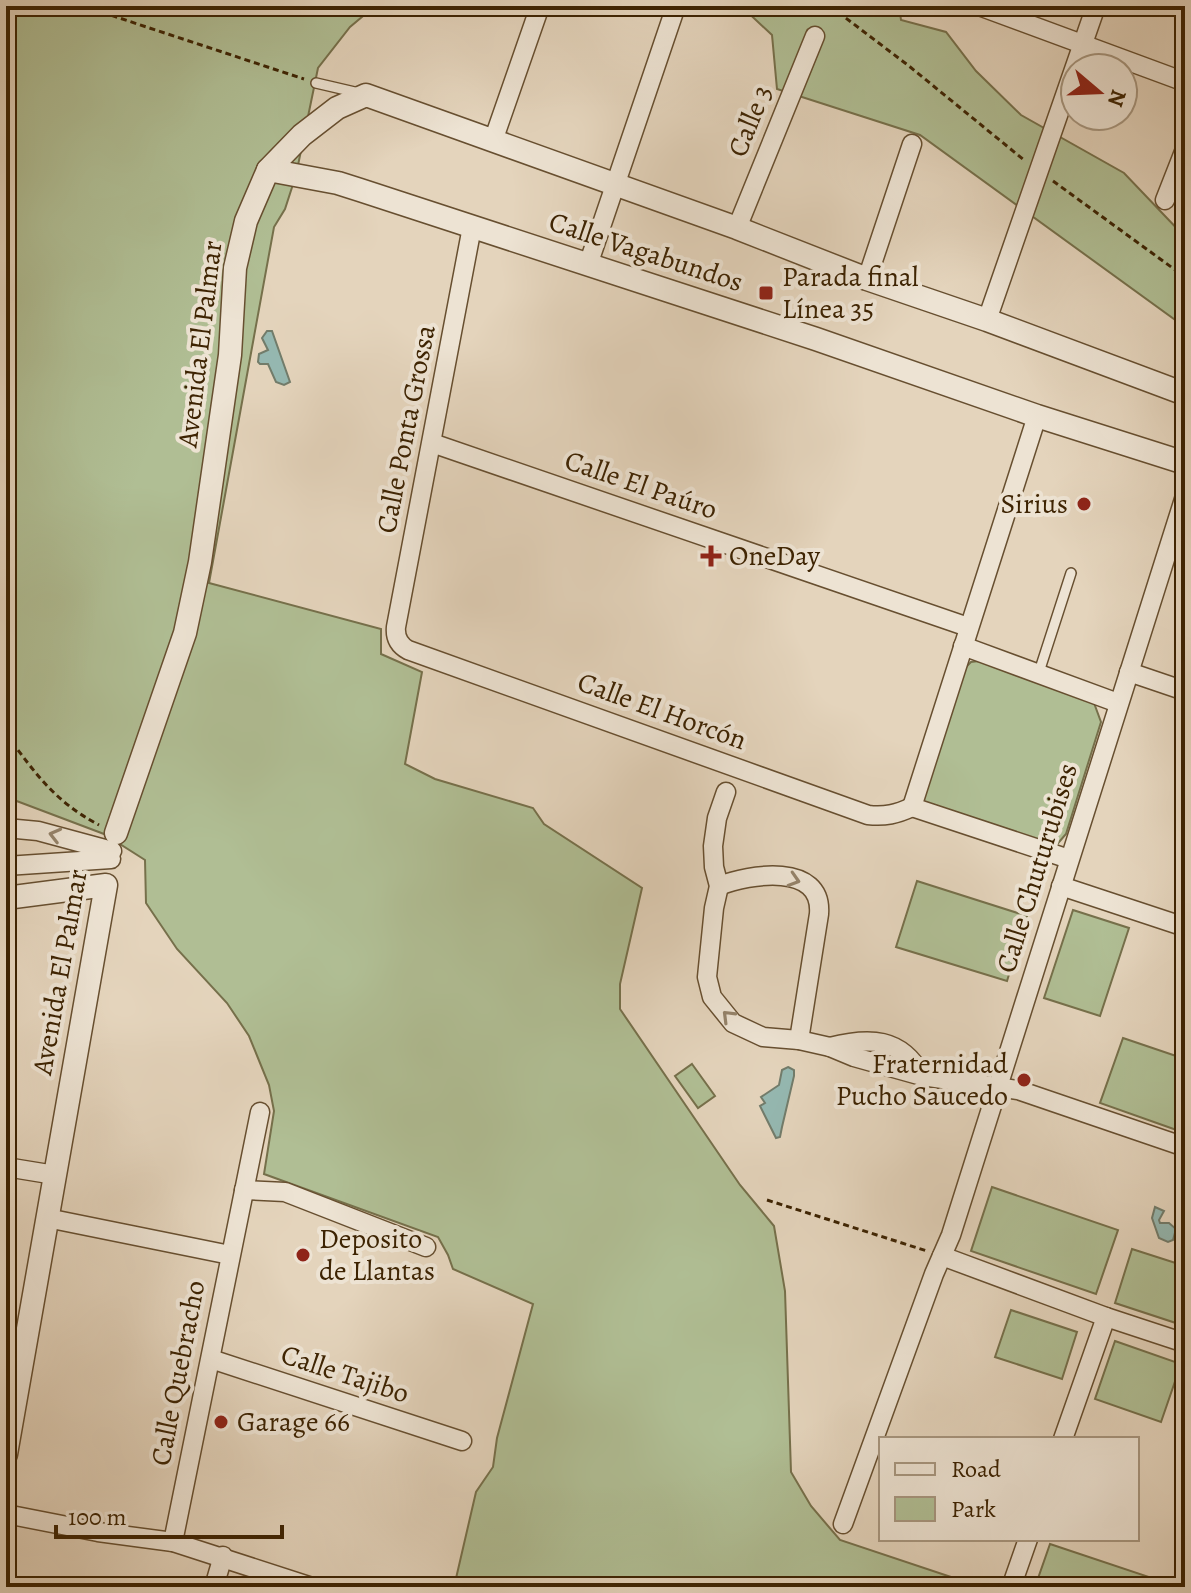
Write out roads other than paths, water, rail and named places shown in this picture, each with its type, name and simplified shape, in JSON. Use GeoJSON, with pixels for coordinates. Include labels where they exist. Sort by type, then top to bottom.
{"type":"FeatureCollection","features":[{"type":"Feature","properties":{"kind":"street"},"geometry":{"type":"LineString","coordinates":[[493,141],[540,6]]}},
{"type":"Feature","properties":{"kind":"street"},"geometry":{"type":"LineString","coordinates":[[588,265],[676,6]]}},
{"type":"Feature","properties":{"kind":"street"},"geometry":{"type":"LineString","coordinates":[[979,6],[1185,82]]}},
{"type":"Feature","properties":{"kind":"street"},"geometry":{"type":"LineString","coordinates":[[987,320],[1096,6]]}},
{"type":"Feature","properties":{"kind":"street","name":"Calle 3"},"geometry":{"type":"LineString","coordinates":[[737,228],[815,36]]}},
{"type":"Feature","properties":{"kind":"street"},"geometry":{"type":"LineString","coordinates":[[366,95],[1185,394]]}},
{"type":"Feature","properties":{"kind":"street","name":"Avenida El Palmar"},"geometry":{"type":"LineString","coordinates":[[6,1454],[113,848],[185,633],[200,562],[230,355],[235,268],[246,221],[268,170],[302,135],[337,108],[366,95]]}},
{"type":"Feature","properties":{"kind":"street"},"geometry":{"type":"LineString","coordinates":[[867,279],[912,144]]}},
{"type":"Feature","properties":{"kind":"street"},"geometry":{"type":"LineString","coordinates":[[1165,200],[1185,149]]}},
{"type":"Feature","properties":{"kind":"street","name":"Calle Vagabundos"},"geometry":{"type":"LineString","coordinates":[[268,170],[338,183],[1185,463]]}},
{"type":"Feature","properties":{"kind":"street","name":"Calle Ponta Grossa"},"geometry":{"type":"LineString","coordinates":[[398,640],[396,627],[472,227]]}},
{"type":"Feature","properties":{"kind":"street"},"geometry":{"type":"LineString","coordinates":[[1037,416],[912,807],[1069,859]]}},
{"type":"Feature","properties":{"kind":"street","name":"Calle El Paúro"},"geometry":{"type":"LineString","coordinates":[[432,443],[968,627]]}},
{"type":"Feature","properties":{"kind":"street","name":"Calle Chuturubises"},"geometry":{"type":"LineString","coordinates":[[843,1524],[942,1256],[999,1088],[1185,496]]}},
{"type":"Feature","properties":{"kind":"street","name":"Calle El Horcón"},"geometry":{"type":"LineString","coordinates":[[398,640],[408,650],[868,815],[882,816],[912,807]]}},
{"type":"Feature","properties":{"kind":"street"},"geometry":{"type":"LineString","coordinates":[[963,646],[1118,703]]}},
{"type":"Feature","properties":{"kind":"street"},"geometry":{"type":"LineString","coordinates":[[1129,672],[1185,691]]}},
{"type":"Feature","properties":{"kind":"street"},"geometry":{"type":"LineString","coordinates":[[726,792],[717,818],[713,846],[719,886],[707,977],[712,997],[727,1017],[747,1032],[763,1037],[830,1047],[856,1048],[884,1043],[907,1055],[922,1076],[1018,1090],[1185,1147]]}},
{"type":"Feature","properties":{"kind":"street"},"geometry":{"type":"LineString","coordinates":[[6,828],[38,831],[113,848]]}},
{"type":"Feature","properties":{"kind":"street"},"geometry":{"type":"LineString","coordinates":[[6,866],[113,848]]}},
{"type":"Feature","properties":{"kind":"street"},"geometry":{"type":"LineString","coordinates":[[719,886],[741,877],[770,874],[804,882],[817,895],[819,914],[799,1040]]}},
{"type":"Feature","properties":{"kind":"street"},"geometry":{"type":"LineString","coordinates":[[6,898],[106,885]]}},
{"type":"Feature","properties":{"kind":"street"},"geometry":{"type":"LineString","coordinates":[[1061,886],[1185,927]]}},
{"type":"Feature","properties":{"kind":"street"},"geometry":{"type":"LineString","coordinates":[[230,1255],[260,1112]]}},
{"type":"Feature","properties":{"kind":"street"},"geometry":{"type":"LineString","coordinates":[[6,1167],[55,1175]]}},
{"type":"Feature","properties":{"kind":"street"},"geometry":{"type":"LineString","coordinates":[[244,1190],[285,1192],[426,1247]]}},
{"type":"Feature","properties":{"kind":"street","name":"Calle Quebracho"},"geometry":{"type":"LineString","coordinates":[[47,1218],[230,1255],[173,1542]]}},
{"type":"Feature","properties":{"kind":"street"},"geometry":{"type":"LineString","coordinates":[[942,1256],[1185,1343]]}},
{"type":"Feature","properties":{"kind":"street"},"geometry":{"type":"LineString","coordinates":[[1064,1437],[1106,1317]]}},
{"type":"Feature","properties":{"kind":"street","name":"Calle Tajibo"},"geometry":{"type":"LineString","coordinates":[[211,1359],[462,1441]]}},
{"type":"Feature","properties":{"kind":"street"},"geometry":{"type":"LineString","coordinates":[[6,1514],[98,1532],[173,1542],[312,1587]]}},
{"type":"Feature","properties":{"kind":"street"},"geometry":{"type":"LineString","coordinates":[[1014,1579],[1027,1541]]}},
{"type":"Feature","properties":{"kind":"street"},"geometry":{"type":"LineString","coordinates":[[214,1587],[223,1556]]}},
{"type":"Feature","properties":{"kind":"lane"},"geometry":{"type":"LineString","coordinates":[[316,83],[366,95]]}},
{"type":"Feature","properties":{"kind":"lane"},"geometry":{"type":"LineString","coordinates":[[1039,672],[1071,573]]}},
{"type":"Feature","properties":{"kind":"water"},"geometry":{"type":"Polygon","coordinates":[[[267,331],[272,331],[290,382],[284,385],[276,382],[268,364],[258,362],[259,354],[268,350],[262,338],[267,331]]]}},
{"type":"Feature","properties":{"kind":"water"},"geometry":{"type":"Polygon","coordinates":[[[788,1067],[794,1070],[794,1076],[780,1137],[776,1138],[760,1106],[765,1103],[761,1097],[779,1085],[782,1070],[788,1067]]]}},
{"type":"Feature","properties":{"kind":"water"},"geometry":{"type":"Polygon","coordinates":[[[1155,1207],[1164,1211],[1160,1223],[1169,1223],[1176,1229],[1173,1240],[1168,1242],[1159,1238],[1152,1218],[1155,1207]]]}},
{"type":"Feature","properties":{"kind":"place","name":"Parada final Línea 35"},"geometry":{"type":"Point","coordinates":[766,293]}},
{"type":"Feature","properties":{"kind":"place","name":"Sirius"},"geometry":{"type":"Point","coordinates":[1084,504]}},
{"type":"Feature","properties":{"kind":"place","name":"OneDay"},"geometry":{"type":"Point","coordinates":[711,556]}},
{"type":"Feature","properties":{"kind":"place","name":"Fraternidad Pucho Saucedo"},"geometry":{"type":"Point","coordinates":[1024,1080]}},
{"type":"Feature","properties":{"kind":"place","name":"Deposito de Llantas"},"geometry":{"type":"Point","coordinates":[303,1255]}},
{"type":"Feature","properties":{"kind":"place","name":"Garage 66"},"geometry":{"type":"Point","coordinates":[221,1422]}}]}
